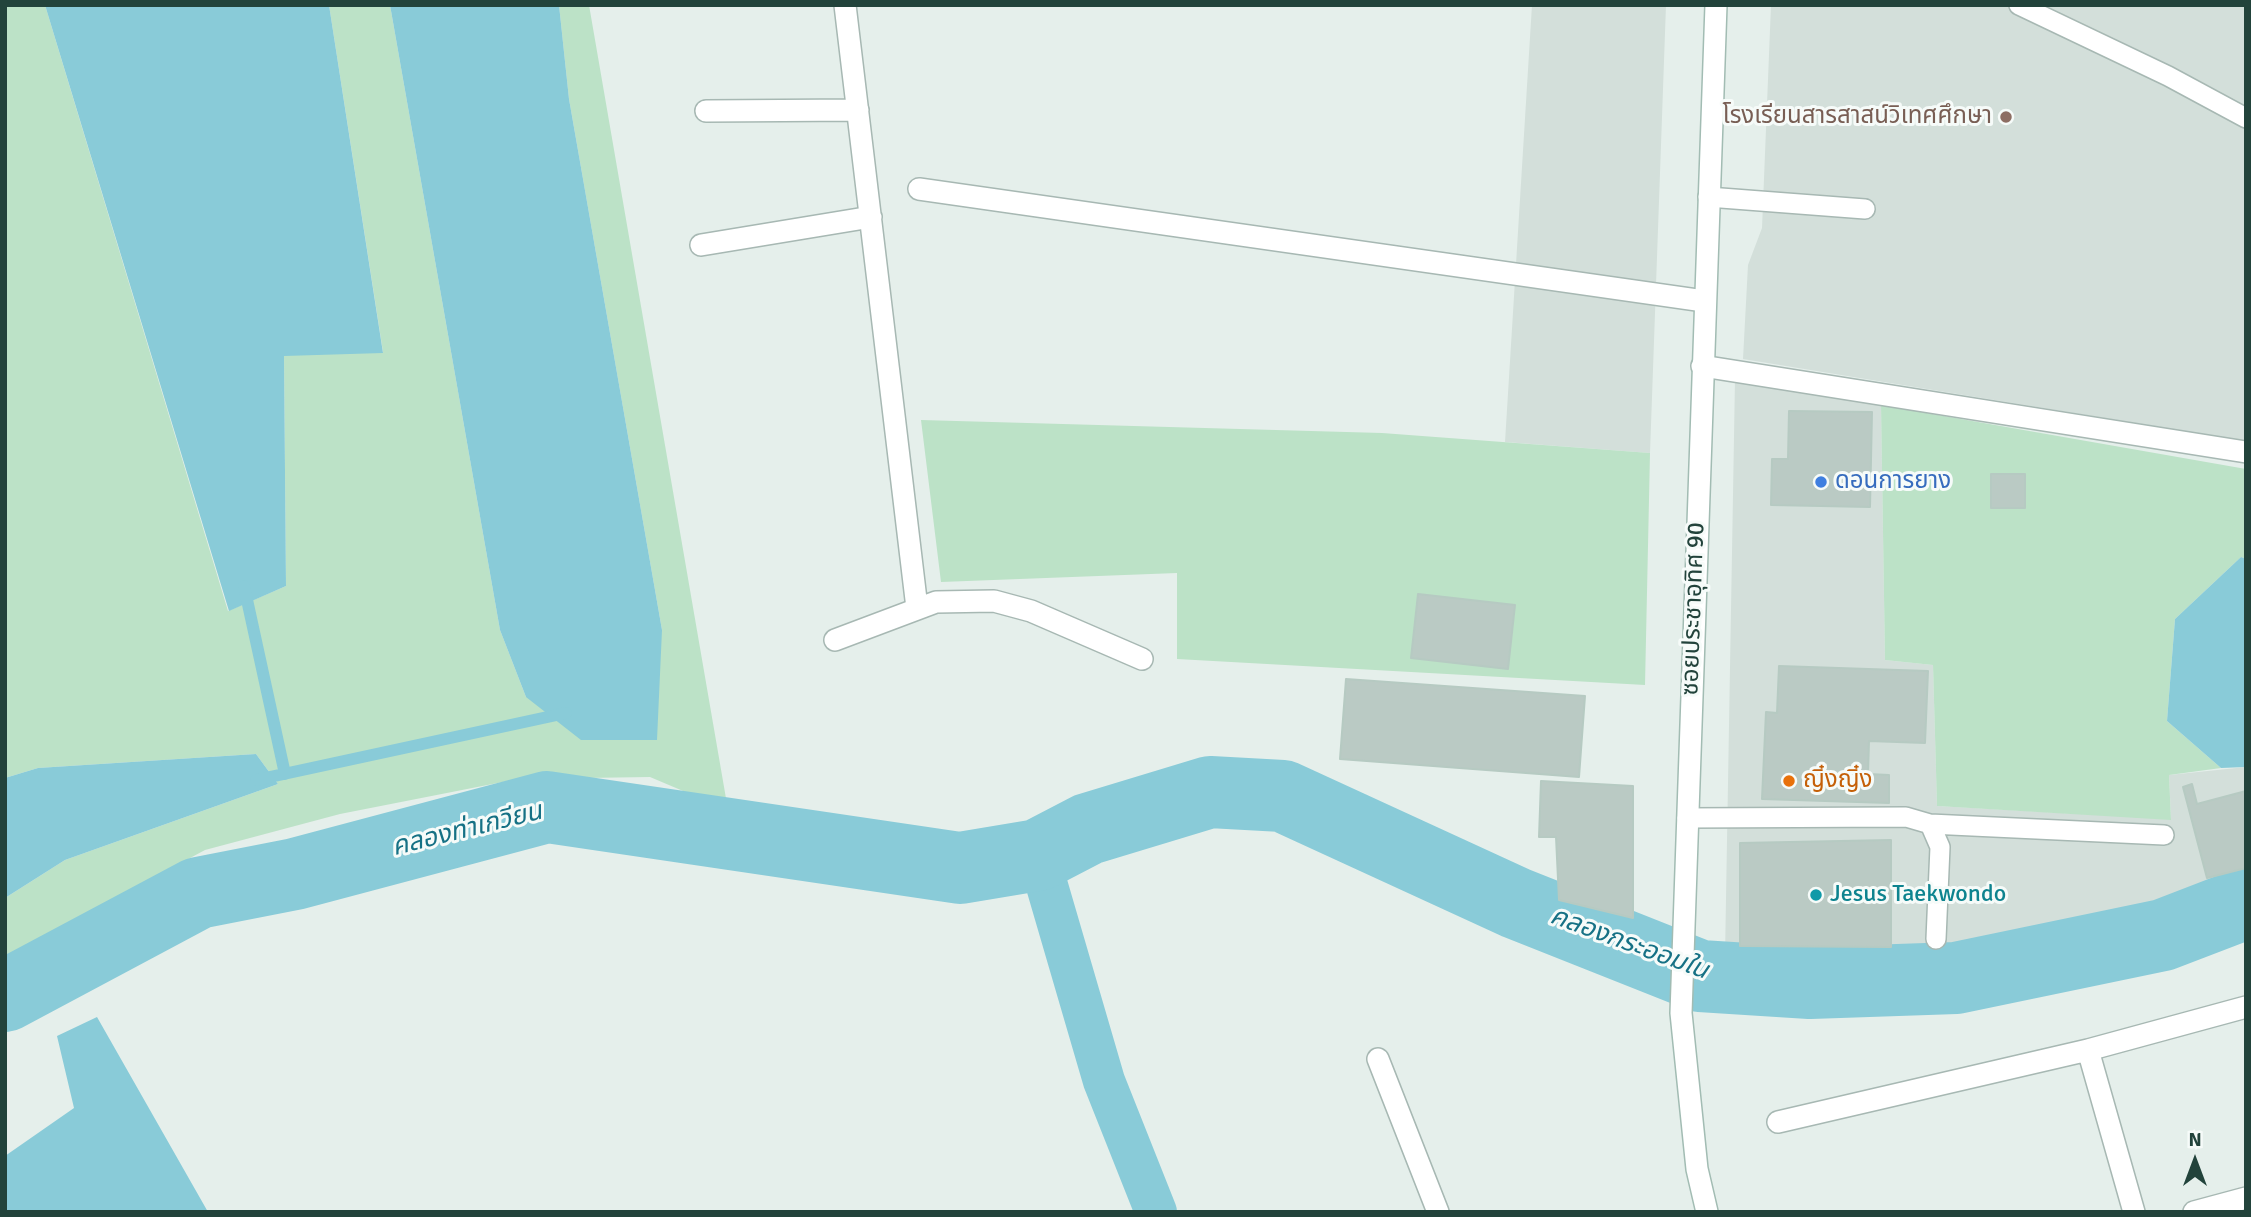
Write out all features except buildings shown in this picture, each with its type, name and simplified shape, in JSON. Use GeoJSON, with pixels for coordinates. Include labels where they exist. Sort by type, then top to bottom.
{"type":"FeatureCollection","features":[{"type":"Feature","properties":{"kind":"street"},"geometry":{"type":"LineString","coordinates":[[845,5],[917,608]]}},
{"type":"Feature","properties":{"kind":"street","name":"ซอยประชาอุทิศ 90"},"geometry":{"type":"LineString","coordinates":[[1707,1212],[1696,1169],[1681,1013],[1707,197],[1716,5]]}},
{"type":"Feature","properties":{"kind":"street"},"geometry":{"type":"LineString","coordinates":[[706,111],[858,110]]}},
{"type":"Feature","properties":{"kind":"street"},"geometry":{"type":"LineString","coordinates":[[919,189],[1704,300]]}},
{"type":"Feature","properties":{"kind":"street"},"geometry":{"type":"LineString","coordinates":[[701,245],[871,217]]}},
{"type":"Feature","properties":{"kind":"street"},"geometry":{"type":"LineString","coordinates":[[1702,366],[2246,452]]}},
{"type":"Feature","properties":{"kind":"street"},"geometry":{"type":"LineString","coordinates":[[835,640],[917,608],[961,599],[994,601],[1031,611],[1142,659]]}},
{"type":"Feature","properties":{"kind":"street"},"geometry":{"type":"LineString","coordinates":[[1778,1122],[2088,1050],[2246,1007]]}},
{"type":"Feature","properties":{"kind":"street"},"geometry":{"type":"LineString","coordinates":[[2088,1050],[2134,1212]]}},
{"type":"Feature","properties":{"kind":"street"},"geometry":{"type":"LineString","coordinates":[[1378,1059],[1438,1212]]}},
{"type":"Feature","properties":{"kind":"street"},"geometry":{"type":"LineString","coordinates":[[2194,1212],[2246,1198]]}},
{"type":"Feature","properties":{"kind":"lane"},"geometry":{"type":"LineString","coordinates":[[2019,5],[2168,76],[2246,118]]}},
{"type":"Feature","properties":{"kind":"lane"},"geometry":{"type":"LineString","coordinates":[[1707,197],[1865,209]]}},
{"type":"Feature","properties":{"kind":"lane"},"geometry":{"type":"LineString","coordinates":[[1688,818],[1906,817],[1930,824],[2164,835]]}},
{"type":"Feature","properties":{"kind":"lane"},"geometry":{"type":"LineString","coordinates":[[1930,824],[1940,847],[1936,939]]}},
{"type":"Feature","properties":{"kind":"shaded area"},"geometry":{"type":"Polygon","coordinates":[[[1532,5],[1666,5],[1650,453],[1505,442],[1532,5]]]}},
{"type":"Feature","properties":{"kind":"shaded area","name":"โรงเรียนสารสาสน์วิเทศศึกษา"},"geometry":{"type":"Polygon","coordinates":[[[1771,5],[2246,5],[2246,441],[1743,359],[1748,265],[1762,228],[1771,5]]]}},
{"type":"Feature","properties":{"kind":"shaded area"},"geometry":{"type":"Polygon","coordinates":[[[1735,379],[1881,405],[1885,660],[1933,665],[1937,806],[2171,819],[2169,775],[2246,767],[2246,876],[2015,943],[1835,956],[1725,956],[1735,379]]]}},
{"type":"Feature","properties":{"kind":"green space"},"geometry":{"type":"Polygon","coordinates":[[[5,5],[45,5],[228,611],[286,586],[284,355],[383,352],[329,5],[390,5],[500,630],[526,697],[662,630],[569,99],[559,5],[589,5],[728,810],[650,777],[518,779],[340,814],[205,850],[56,930],[5,967],[5,898],[65,860],[278,784],[256,754],[38,768],[5,778],[5,5]]]}},
{"type":"Feature","properties":{"kind":"green space"},"geometry":{"type":"Polygon","coordinates":[[[1881,405],[2246,469],[2246,559],[2241,557],[2175,619],[2167,721],[2221,768],[2169,775],[2171,820],[1937,806],[1933,665],[1885,660],[1881,405]]]}},
{"type":"Feature","properties":{"kind":"green space"},"geometry":{"type":"Polygon","coordinates":[[[921,420],[1382,433],[1650,453],[1645,685],[1177,659],[1177,573],[941,582],[921,420]]]}},
{"type":"Feature","properties":{"kind":"water"},"geometry":{"type":"Polygon","coordinates":[[[45,5],[329,5],[383,353],[284,356],[286,586],[229,611],[45,5]]]}},
{"type":"Feature","properties":{"kind":"water"},"geometry":{"type":"Polygon","coordinates":[[[390,5],[559,5],[569,99],[662,630],[657,740],[581,740],[526,697],[500,630],[390,5]]]}},
{"type":"Feature","properties":{"kind":"water"},"geometry":{"type":"Polygon","coordinates":[[[2241,557],[2246,559],[2246,767],[2221,768],[2167,721],[2175,619],[2241,557]]]}},
{"type":"Feature","properties":{"kind":"water"},"geometry":{"type":"Polygon","coordinates":[[[256,754],[278,784],[65,860],[5,898],[5,778],[38,768],[256,754]]]}},
{"type":"Feature","properties":{"kind":"water"},"geometry":{"type":"Polygon","coordinates":[[[97,1017],[208,1212],[5,1212],[5,1156],[74,1108],[57,1036],[97,1017]]]}},
{"type":"Feature","properties":{"kind":"waterway"},"geometry":{"type":"LineString","coordinates":[[244,586],[285,774]]}},
{"type":"Feature","properties":{"kind":"waterway"},"geometry":{"type":"LineString","coordinates":[[256,780],[566,713]]}},
{"type":"Feature","properties":{"kind":"waterway","name":"คลองกระออมใน"},"geometry":{"type":"LineString","coordinates":[[5,996],[198,893],[295,874],[547,807],[960,868],[1038,855],[1088,829],[1210,792],[1283,796],[1516,903],[1700,976],[1810,983],[1956,978],[2163,935],[2246,903]]}},
{"type":"Feature","properties":{"kind":"waterway"},"geometry":{"type":"LineString","coordinates":[[1038,855],[1104,1081],[1156,1212]]}},
{"type":"Feature","properties":{"kind":"place","name":"โรงเรียนสารสาสน์วิเทศศึกษา"},"geometry":{"type":"Point","coordinates":[2006,117]}},
{"type":"Feature","properties":{"kind":"place","name":"ดอนการยาง"},"geometry":{"type":"Point","coordinates":[1821,482]}},
{"type":"Feature","properties":{"kind":"place","name":"ญิ๋งญิ๋ง"},"geometry":{"type":"Point","coordinates":[1789,781]}},
{"type":"Feature","properties":{"kind":"place","name":"Jesus Taekwondo"},"geometry":{"type":"Point","coordinates":[1816,895]}},
{"type":"Feature","properties":{"kind":"water label","name":"คลองท่าเกวียน"},"geometry":{"type":"Point","coordinates":[467,830]}}]}
